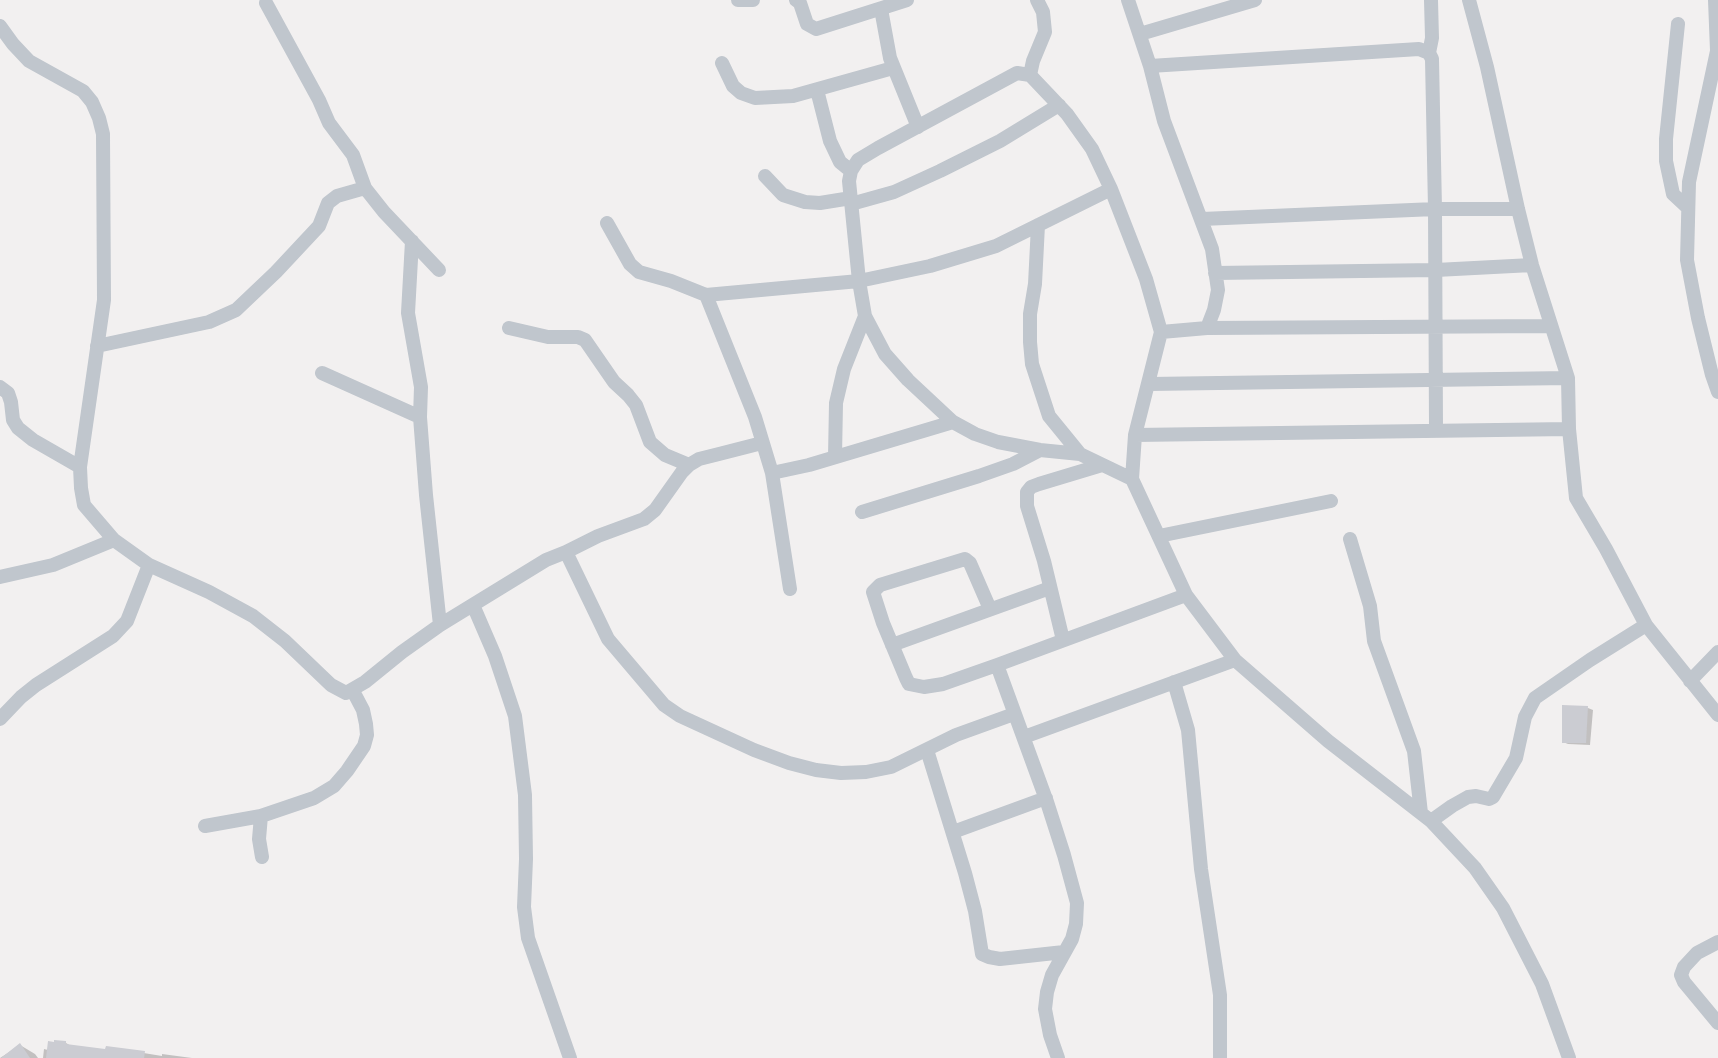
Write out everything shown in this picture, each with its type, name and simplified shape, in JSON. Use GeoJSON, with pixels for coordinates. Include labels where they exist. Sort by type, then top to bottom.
{"type":"FeatureCollection","features":[{"type":"Feature","properties":{"kind":"street"},"geometry":{"type":"LineString","coordinates":[[738,0],[753,0]]}},
{"type":"Feature","properties":{"kind":"street"},"geometry":{"type":"LineString","coordinates":[[796,0],[800,3],[807,24],[816,29],[907,0]]}},
{"type":"Feature","properties":{"kind":"street"},"geometry":{"type":"LineString","coordinates":[[1030,75],[1045,32],[1043,12],[1037,0]]}},
{"type":"Feature","properties":{"kind":"street"},"geometry":{"type":"LineString","coordinates":[[1128,0],[1150,66],[1164,121],[1212,249],[1218,290],[1207,328]]}},
{"type":"Feature","properties":{"kind":"street"},"geometry":{"type":"LineString","coordinates":[[1140,34],[1255,0]]}},
{"type":"Feature","properties":{"kind":"street"},"geometry":{"type":"LineString","coordinates":[[1431,0],[1430,53],[1432,59],[1437,328],[1436,430]]}},
{"type":"Feature","properties":{"kind":"street"},"geometry":{"type":"LineString","coordinates":[[1469,0],[1487,66],[1532,266],[1568,378],[1569,429],[1576,498],[1646,625],[1718,715]]}},
{"type":"Feature","properties":{"kind":"street"},"geometry":{"type":"LineString","coordinates":[[1715,0],[1717,51],[1689,182],[1687,260],[1698,318],[1718,392]]}},
{"type":"Feature","properties":{"kind":"street"},"geometry":{"type":"LineString","coordinates":[[266,3],[319,100],[329,123],[353,154],[365,188],[439,270]]}},
{"type":"Feature","properties":{"kind":"street"},"geometry":{"type":"LineString","coordinates":[[881,9],[893,68],[918,127]]}},
{"type":"Feature","properties":{"kind":"street"},"geometry":{"type":"LineString","coordinates":[[1678,24],[1666,139],[1666,161],[1673,194],[1688,208]]}},
{"type":"Feature","properties":{"kind":"street"},"geometry":{"type":"LineString","coordinates":[[0,26],[13,45],[29,61],[83,91],[92,102],[103,134],[104,300],[80,467],[84,505],[114,540],[149,565],[209,592],[253,616],[285,641],[331,685],[346,693],[353,691],[440,625],[546,560],[598,536],[644,519],[655,510],[688,465],[719,453],[762,443]]}},
{"type":"Feature","properties":{"kind":"street"},"geometry":{"type":"LineString","coordinates":[[1150,66],[1419,49],[1430,53]]}},
{"type":"Feature","properties":{"kind":"street"},"geometry":{"type":"LineString","coordinates":[[722,63],[733,86],[748,97],[755,98],[793,96],[893,68]]}},
{"type":"Feature","properties":{"kind":"street"},"geometry":{"type":"LineString","coordinates":[[1132,479],[1080,454],[1040,450],[998,442],[975,434],[953,422],[885,354],[865,316],[859,281],[849,181],[851,171],[858,160],[1017,74],[1030,75],[1059,105],[1092,149],[1111,189],[1146,279],[1161,332],[1135,435],[1132,479],[1186,595],[1235,660],[1328,741],[1426,817],[1475,868],[1503,908],[1542,984],[1569,1058]]}},
{"type":"Feature","properties":{"kind":"street"},"geometry":{"type":"LineString","coordinates":[[817,90],[830,141],[840,162],[851,171]]}},
{"type":"Feature","properties":{"kind":"street"},"geometry":{"type":"LineString","coordinates":[[765,176],[783,195],[805,202],[851,201],[894,192],[1000,141],[1059,105]]}},
{"type":"Feature","properties":{"kind":"street"},"geometry":{"type":"LineString","coordinates":[[98,346],[208,322],[236,310],[319,226],[328,203],[337,196],[365,188]]}},
{"type":"Feature","properties":{"kind":"street"},"geometry":{"type":"LineString","coordinates":[[607,222],[630,264],[639,272],[671,281],[706,295],[859,281],[930,266],[985,249],[1111,189]]}},
{"type":"Feature","properties":{"kind":"street"},"geometry":{"type":"LineString","coordinates":[[1202,219],[1435,209],[1518,209]]}},
{"type":"Feature","properties":{"kind":"street"},"geometry":{"type":"LineString","coordinates":[[1038,225],[1035,284],[1030,314],[1032,364],[1049,416],[1080,454]]}},
{"type":"Feature","properties":{"kind":"street"},"geometry":{"type":"LineString","coordinates":[[412,242],[408,313],[421,387],[420,417],[440,625]]}},
{"type":"Feature","properties":{"kind":"street"},"geometry":{"type":"LineString","coordinates":[[1215,273],[1436,270],[1532,266]]}},
{"type":"Feature","properties":{"kind":"street"},"geometry":{"type":"LineString","coordinates":[[706,295],[754,417],[772,473],[790,589]]}},
{"type":"Feature","properties":{"kind":"street"},"geometry":{"type":"LineString","coordinates":[[835,457],[836,403],[844,369],[865,316]]}},
{"type":"Feature","properties":{"kind":"street"},"geometry":{"type":"LineString","coordinates":[[1161,332],[1207,328],[1550,326]]}},
{"type":"Feature","properties":{"kind":"street"},"geometry":{"type":"LineString","coordinates":[[509,328],[549,337],[570,336],[585,340],[614,382],[636,405],[650,442],[665,455],[688,465]]}},
{"type":"Feature","properties":{"kind":"street"},"geometry":{"type":"LineString","coordinates":[[322,373],[420,417]]}},
{"type":"Feature","properties":{"kind":"street"},"geometry":{"type":"LineString","coordinates":[[1149,384],[1568,378]]}},
{"type":"Feature","properties":{"kind":"street"},"geometry":{"type":"LineString","coordinates":[[0,387],[8,393],[13,420],[18,428],[33,440],[80,467]]}},
{"type":"Feature","properties":{"kind":"street"},"geometry":{"type":"LineString","coordinates":[[772,473],[953,422]]}},
{"type":"Feature","properties":{"kind":"street"},"geometry":{"type":"LineString","coordinates":[[1135,435],[1569,429]]}},
{"type":"Feature","properties":{"kind":"street"},"geometry":{"type":"LineString","coordinates":[[862,512],[980,476],[1013,464],[1040,450]]}},
{"type":"Feature","properties":{"kind":"street"},"geometry":{"type":"LineString","coordinates":[[1063,640],[1027,506],[1027,492],[1031,487],[1039,484],[1101,465]]}},
{"type":"Feature","properties":{"kind":"street"},"geometry":{"type":"LineString","coordinates":[[1159,536],[1331,501]]}},
{"type":"Feature","properties":{"kind":"street"},"geometry":{"type":"LineString","coordinates":[[1350,539],[1370,606],[1374,641],[1414,751],[1426,817]]}},
{"type":"Feature","properties":{"kind":"street"},"geometry":{"type":"LineString","coordinates":[[0,577],[53,565],[114,540]]}},
{"type":"Feature","properties":{"kind":"street"},"geometry":{"type":"LineString","coordinates":[[566,552],[608,639],[664,705],[680,716],[754,750],[789,763],[841,773],[866,772],[891,767],[956,735],[1014,714]]}},
{"type":"Feature","properties":{"kind":"street"},"geometry":{"type":"LineString","coordinates":[[990,609],[970,563],[965,559],[880,585],[874,590],[873,596],[909,684],[931,687],[1186,595]]}},
{"type":"Feature","properties":{"kind":"street"},"geometry":{"type":"LineString","coordinates":[[0,719],[36,685],[113,636],[127,621],[149,565]]}},
{"type":"Feature","properties":{"kind":"street"},"geometry":{"type":"LineString","coordinates":[[892,645],[1050,588]]}},
{"type":"Feature","properties":{"kind":"street"},"geometry":{"type":"LineString","coordinates":[[473,605],[495,656],[515,716],[525,795],[524,907],[528,938],[570,1058]]}},
{"type":"Feature","properties":{"kind":"street"},"geometry":{"type":"LineString","coordinates":[[1426,817],[1468,797],[1489,799],[1493,797],[1516,758],[1525,717],[1535,698],[1646,625]]}},
{"type":"Feature","properties":{"kind":"street"},"geometry":{"type":"LineString","coordinates":[[1690,681],[1718,652]]}},
{"type":"Feature","properties":{"kind":"street"},"geometry":{"type":"LineString","coordinates":[[1024,737],[1235,660]]}},
{"type":"Feature","properties":{"kind":"street"},"geometry":{"type":"LineString","coordinates":[[997,665],[1046,798],[1077,903],[1077,924],[1072,939],[1052,975],[1046,1001],[1050,1035],[1058,1058]]}},
{"type":"Feature","properties":{"kind":"street"},"geometry":{"type":"LineString","coordinates":[[1174,682],[1188,730],[1201,869],[1220,994],[1220,1058]]}},
{"type":"Feature","properties":{"kind":"street"},"geometry":{"type":"LineString","coordinates":[[205,826],[261,816],[314,798],[333,786],[347,771],[364,746],[367,735],[363,710],[353,691]]}},
{"type":"Feature","properties":{"kind":"street"},"geometry":{"type":"LineString","coordinates":[[927,750],[975,911],[982,954],[1000,959],[1064,952]]}},
{"type":"Feature","properties":{"kind":"street"},"geometry":{"type":"LineString","coordinates":[[953,832],[1046,798]]}},
{"type":"Feature","properties":{"kind":"street"},"geometry":{"type":"LineString","coordinates":[[261,816],[259,839],[262,857]]}},
{"type":"Feature","properties":{"kind":"street"},"geometry":{"type":"LineString","coordinates":[[1718,942],[1697,953],[1684,967],[1681,975],[1684,982],[1718,1023]]}},
{"type":"Feature","properties":{"kind":"building"},"geometry":{"type":"Polygon","coordinates":[[[1562,705],[1588,706],[1586,743],[1562,743],[1562,705]]]}},
{"type":"Feature","properties":{"kind":"building"},"geometry":{"type":"Polygon","coordinates":[[[54,1040],[66,1041],[66,1044],[105,1049],[106,1046],[145,1051],[144,1058],[46,1058],[48,1041],[54,1042],[54,1040]]]}},
{"type":"Feature","properties":{"kind":"building"},"geometry":{"type":"Polygon","coordinates":[[[20,1043],[30,1058],[1,1058],[20,1043]]]}}]}
